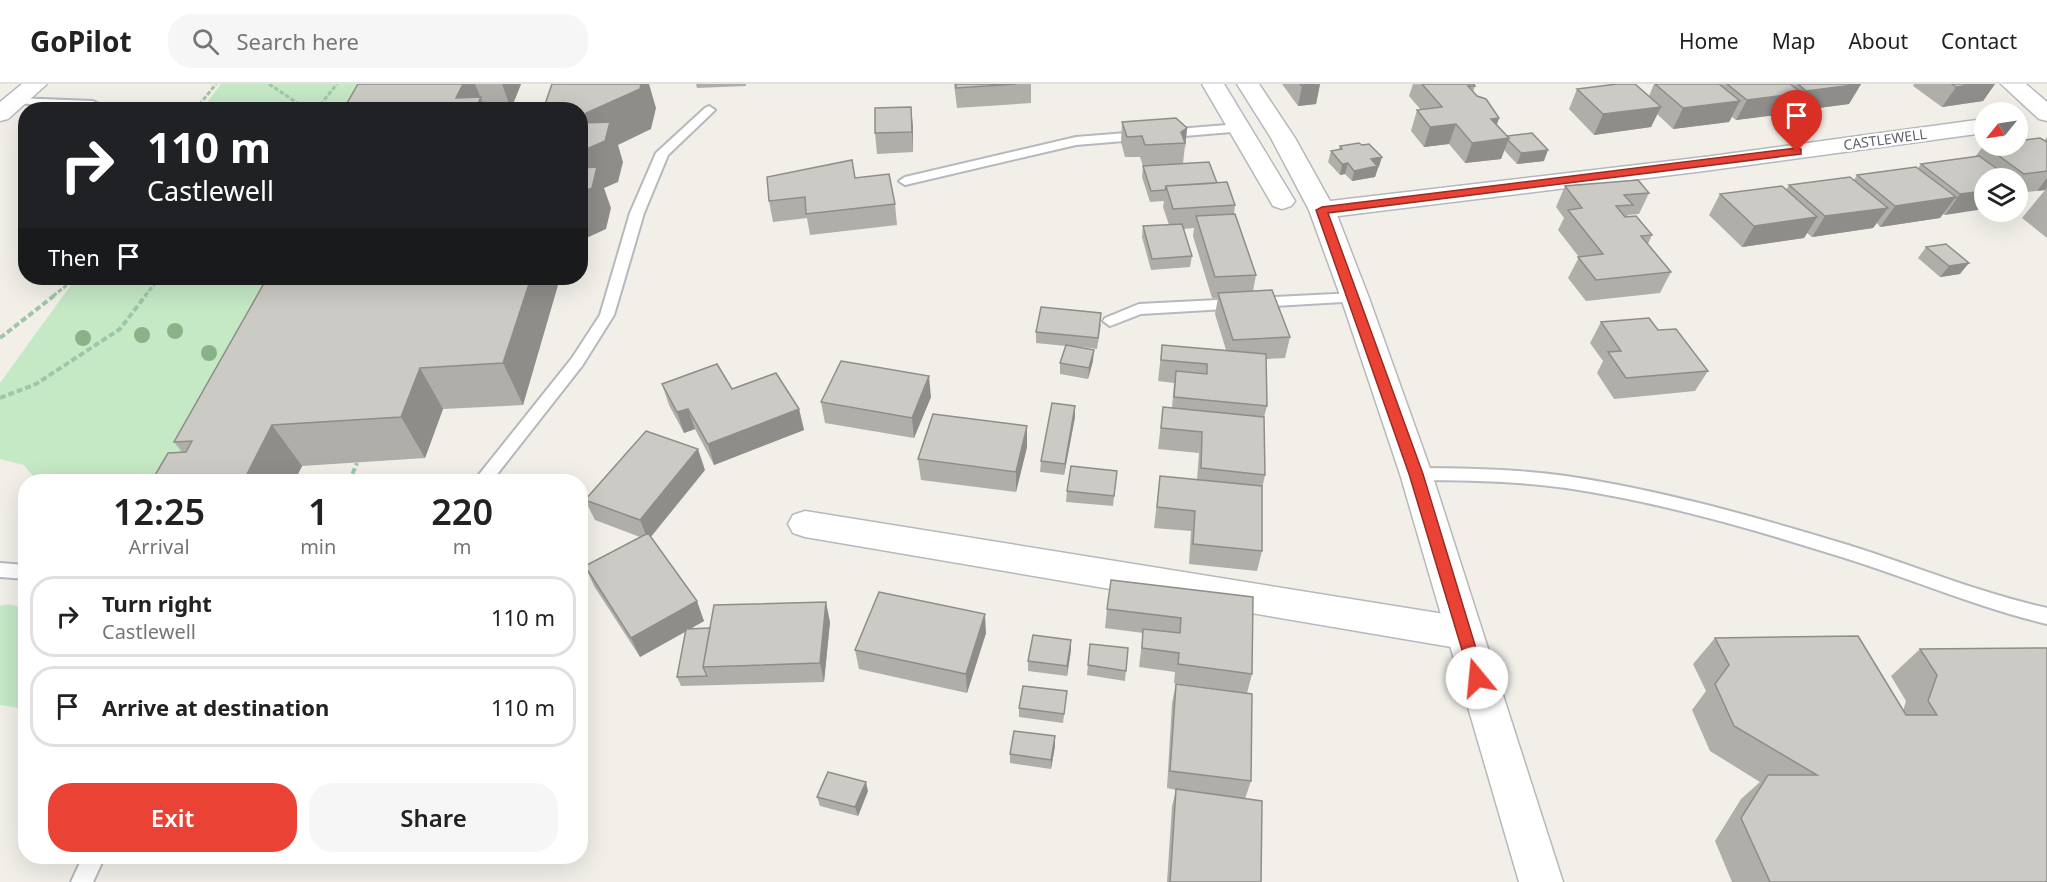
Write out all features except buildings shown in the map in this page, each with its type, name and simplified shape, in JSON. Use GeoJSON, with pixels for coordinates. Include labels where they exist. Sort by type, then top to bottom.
{"type":"FeatureCollection","features":[{"type":"Feature","properties":{"kind":"street"},"geometry":{"type":"LineString","coordinates":[[8,108],[36,84]]}},
{"type":"Feature","properties":{"kind":"street"},"geometry":{"type":"LineString","coordinates":[[1213,84],[1282,201]]}},
{"type":"Feature","properties":{"kind":"street"},"geometry":{"type":"LineString","coordinates":[[1248,84],[1283,138],[1322,210],[1355,298],[1416,474],[1463,633],[1542,882]]}},
{"type":"Feature","properties":{"kind":"street"},"geometry":{"type":"LineString","coordinates":[[2012,84],[2047,115]]}},
{"type":"Feature","properties":{"kind":"street"},"geometry":{"type":"LineString","coordinates":[[2028,119],[2047,115]]}},
{"type":"Feature","properties":{"kind":"street","name":"CASTLEWELL"},"geometry":{"type":"LineString","coordinates":[[1322,210],[1704,164],[1974,127]]}},
{"type":"Feature","properties":{"kind":"street"},"geometry":{"type":"LineString","coordinates":[[1244,134],[1283,138]]}},
{"type":"Feature","properties":{"kind":"street"},"geometry":{"type":"LineString","coordinates":[[805,524],[1463,633]]}},
{"type":"Feature","properties":{"kind":"lane"},"geometry":{"type":"LineString","coordinates":[[487,474],[577,362],[607,315],[637,213],[662,153],[709,110]]}},
{"type":"Feature","properties":{"kind":"lane"},"geometry":{"type":"LineString","coordinates":[[905,181],[1076,141],[1244,134]]}},
{"type":"Feature","properties":{"kind":"lane"},"geometry":{"type":"LineString","coordinates":[[1110,321],[1139,309],[1355,298]]}},
{"type":"Feature","properties":{"kind":"lane"},"geometry":{"type":"LineString","coordinates":[[1416,474],[1480,474],[1565,482],[1682,505],[1850,553],[2006,608],[2047,616]]}},
{"type":"Feature","properties":{"kind":"lane"},"geometry":{"type":"LineString","coordinates":[[0,570],[18,571]]}},
{"type":"Feature","properties":{"kind":"lane"},"geometry":{"type":"LineString","coordinates":[[82,882],[91,864]]}},
{"type":"Feature","properties":{"kind":"path"},"geometry":{"type":"LineString","coordinates":[[201,102],[216,84]]}},
{"type":"Feature","properties":{"kind":"path"},"geometry":{"type":"LineString","coordinates":[[269,84],[296,102]]}},
{"type":"Feature","properties":{"kind":"path"},"geometry":{"type":"LineString","coordinates":[[322,102],[337,84]]}},
{"type":"Feature","properties":{"kind":"path"},"geometry":{"type":"LineString","coordinates":[[0,338],[67,285]]}},
{"type":"Feature","properties":{"kind":"path"},"geometry":{"type":"LineString","coordinates":[[0,398],[36,384],[120,329],[154,285]]}},
{"type":"Feature","properties":{"kind":"path"},"geometry":{"type":"LineString","coordinates":[[353,474],[357,463]]}},
{"type":"Feature","properties":{"kind":"green space"},"geometry":{"type":"Polygon","coordinates":[[[221,84],[395,84],[384,102],[207,102],[221,84]]]}},
{"type":"Feature","properties":{"kind":"green space"},"geometry":{"type":"Polygon","coordinates":[[[71,285],[288,285],[186,474],[31,474],[24,465],[0,459],[0,383],[71,285]]]}},
{"type":"Feature","properties":{"kind":"green space"},"geometry":{"type":"Polygon","coordinates":[[[8,604],[18,606],[18,708],[0,705],[0,606],[8,604]]]}},
{"type":"Feature","properties":{"kind":"route"},"geometry":{"type":"LineString","coordinates":[[1477,678],[1416,474],[1322,210],[1797,152]]}}]}
